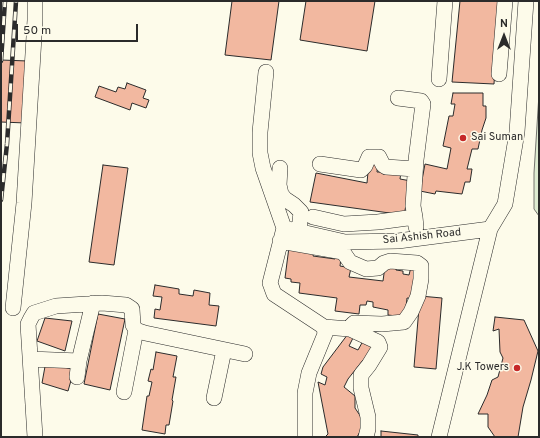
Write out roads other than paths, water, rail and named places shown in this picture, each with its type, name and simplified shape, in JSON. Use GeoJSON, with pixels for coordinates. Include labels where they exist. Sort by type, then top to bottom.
{"type":"FeatureCollection","features":[{"type":"Feature","properties":{"kind":"street"},"geometry":{"type":"LineString","coordinates":[[13,308],[24,204],[35,1]]}},
{"type":"Feature","properties":{"kind":"street"},"geometry":{"type":"LineString","coordinates":[[438,79],[445,1]]}},
{"type":"Feature","properties":{"kind":"street"},"geometry":{"type":"LineString","coordinates":[[443,22],[450,19],[453,12],[454,1]]}},
{"type":"Feature","properties":{"kind":"street"},"geometry":{"type":"LineString","coordinates":[[499,74],[505,1]]}},
{"type":"Feature","properties":{"kind":"street"},"geometry":{"type":"LineString","coordinates":[[439,437],[490,229],[505,204],[517,132],[526,1]]}},
{"type":"Feature","properties":{"kind":"street"},"geometry":{"type":"LineString","coordinates":[[266,72],[260,132],[260,153],[282,235],[270,283],[274,294],[324,327],[350,329],[378,342],[380,347],[361,376],[361,388],[368,417],[366,437]]}},
{"type":"Feature","properties":{"kind":"street"},"geometry":{"type":"LineString","coordinates":[[398,98],[421,101],[423,104],[415,169],[413,206],[416,217],[416,238]]}},
{"type":"Feature","properties":{"kind":"street"},"geometry":{"type":"LineString","coordinates":[[320,164],[362,170],[369,157],[379,157],[383,165],[386,167],[415,169]]}},
{"type":"Feature","properties":{"kind":"street"},"geometry":{"type":"LineString","coordinates":[[280,168],[279,185],[281,194],[301,212],[298,232]]}},
{"type":"Feature","properties":{"kind":"street"},"geometry":{"type":"LineString","coordinates":[[313,217],[344,224],[378,222],[416,217]]}},
{"type":"Feature","properties":{"kind":"street","name":"Sai Ashish Road"},"geometry":{"type":"LineString","coordinates":[[282,235],[298,232],[345,242],[398,241],[490,229]]}},
{"type":"Feature","properties":{"kind":"street"},"geometry":{"type":"LineString","coordinates":[[282,235],[343,252],[350,262],[366,269],[378,268],[384,263],[390,261],[417,264],[421,266],[421,279],[418,296],[411,312],[404,322],[382,324],[354,323],[348,329]]}},
{"type":"Feature","properties":{"kind":"street"},"geometry":{"type":"LineString","coordinates":[[77,377],[79,362],[93,303]]}},
{"type":"Feature","properties":{"kind":"street"},"geometry":{"type":"LineString","coordinates":[[35,437],[28,324],[34,313],[56,306],[93,303],[126,306],[132,309],[136,330],[124,392]]}},
{"type":"Feature","properties":{"kind":"street"},"geometry":{"type":"LineString","coordinates":[[305,437],[305,393],[309,373],[325,334],[324,327]]}},
{"type":"Feature","properties":{"kind":"street"},"geometry":{"type":"LineString","coordinates":[[136,330],[245,354]]}},
{"type":"Feature","properties":{"kind":"street"},"geometry":{"type":"LineString","coordinates":[[214,398],[224,350]]}},
{"type":"Feature","properties":{"kind":"street"},"geometry":{"type":"LineString","coordinates":[[30,359],[79,362]]}},
{"type":"Feature","properties":{"kind":"railway"},"geometry":{"type":"LineString","coordinates":[[1,61],[5,1]]}},
{"type":"Feature","properties":{"kind":"railway"},"geometry":{"type":"LineString","coordinates":[[1,200],[7,144],[16,1]]}},
{"type":"Feature","properties":{"kind":"place","name":"Sai Suman"},"geometry":{"type":"Point","coordinates":[463,138]}},
{"type":"Feature","properties":{"kind":"place","name":"J.K Towers"},"geometry":{"type":"Point","coordinates":[517,368]}}]}
